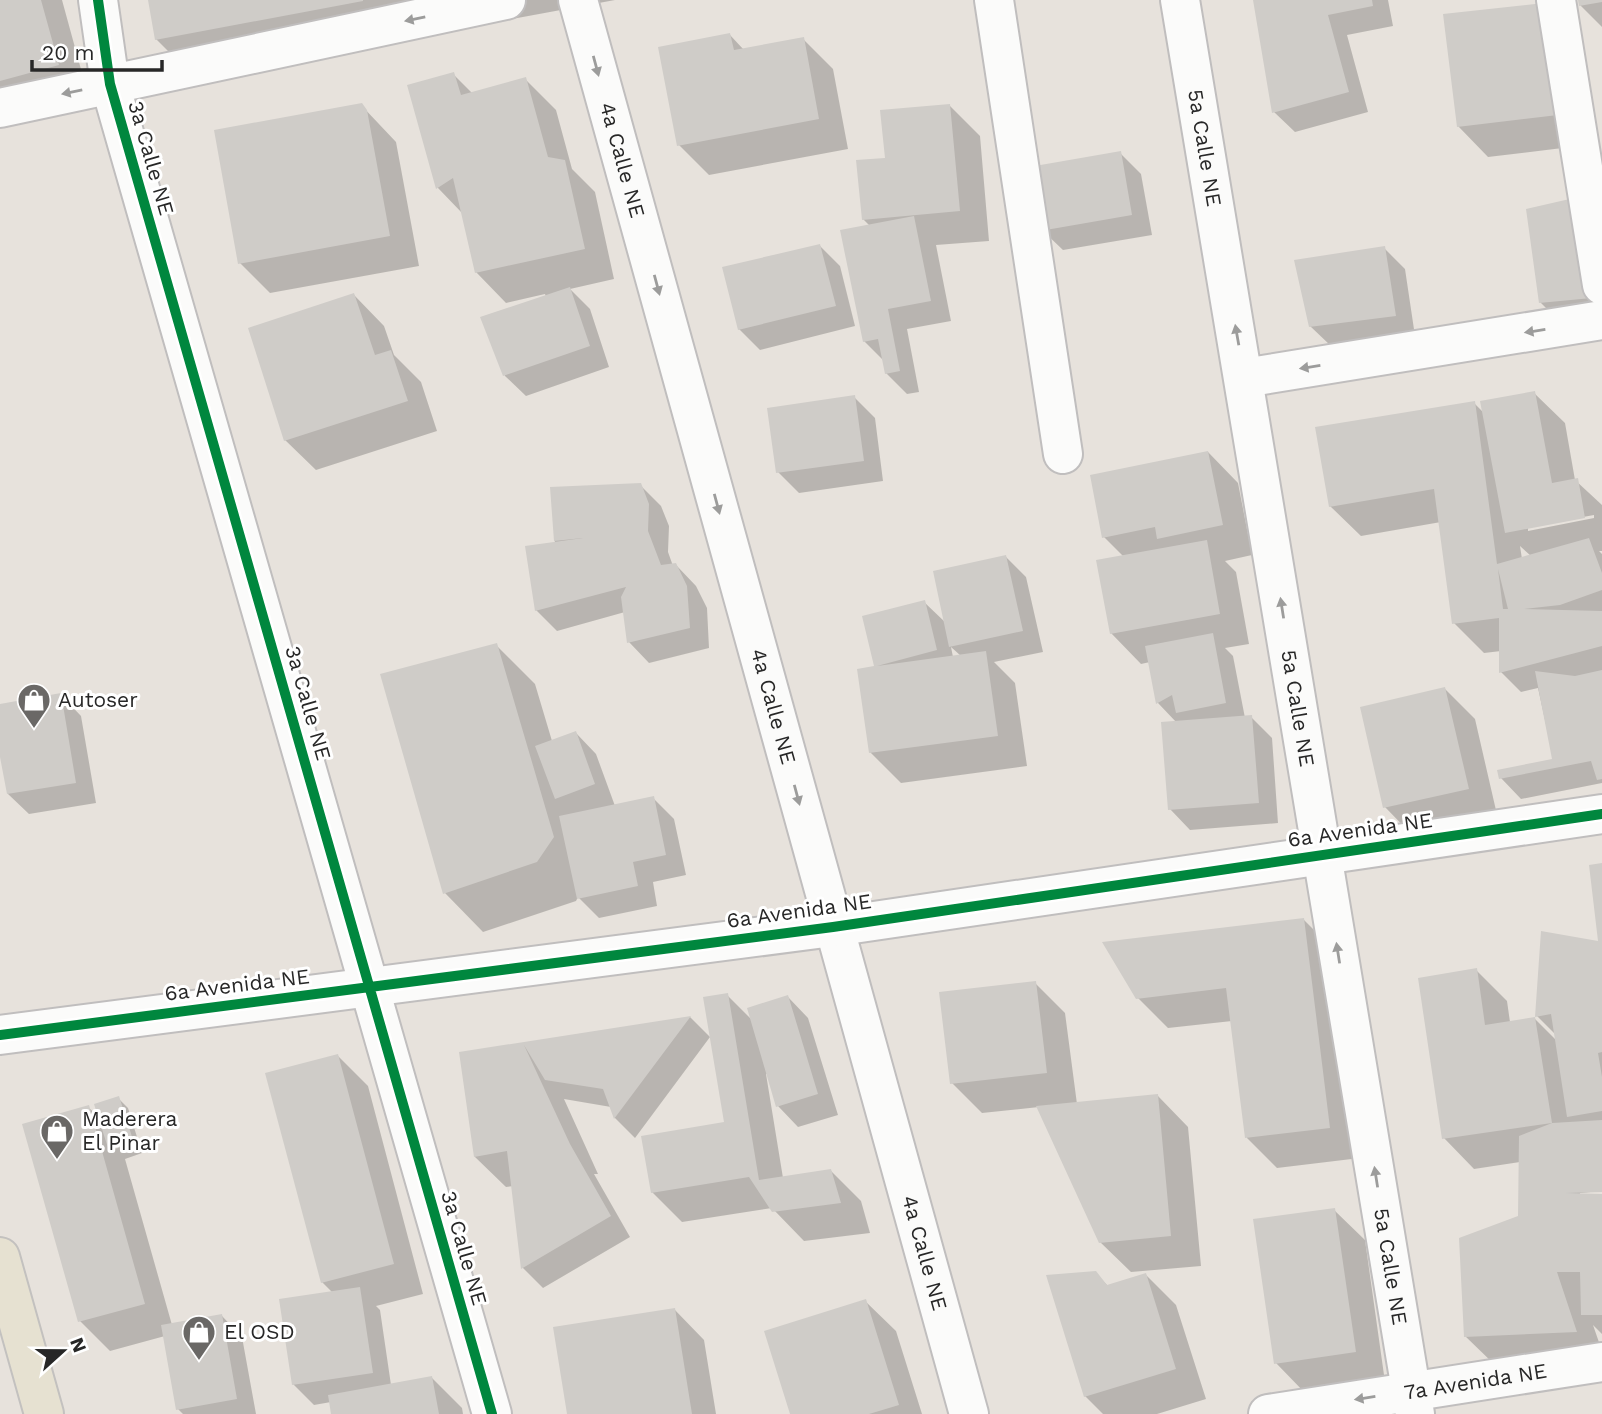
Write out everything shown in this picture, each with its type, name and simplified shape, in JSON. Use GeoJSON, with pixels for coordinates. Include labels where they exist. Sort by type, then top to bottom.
{"type":"FeatureCollection","features":[{"type":"Feature","properties":{"kind":"main road"},"geometry":{"type":"LineString","coordinates":[[0,1257],[44,1414]]}},
{"type":"Feature","properties":{"kind":"street","name":"3a Calle NE"},"geometry":{"type":"LineString","coordinates":[[97,0],[110,84],[492,1414]]}},
{"type":"Feature","properties":{"kind":"street"},"geometry":{"type":"LineString","coordinates":[[0,108],[506,0]]}},
{"type":"Feature","properties":{"kind":"street","name":"4a Calle NE"},"geometry":{"type":"LineString","coordinates":[[578,0],[969,1414]]}},
{"type":"Feature","properties":{"kind":"street"},"geometry":{"type":"LineString","coordinates":[[994,0],[1063,454]]}},
{"type":"Feature","properties":{"kind":"street","name":"5a Calle NE"},"geometry":{"type":"LineString","coordinates":[[1180,0],[1413,1403]]}},
{"type":"Feature","properties":{"kind":"street"},"geometry":{"type":"LineString","coordinates":[[1556,0],[1602,285]]}},
{"type":"Feature","properties":{"kind":"street"},"geometry":{"type":"LineString","coordinates":[[1244,378],[1602,320]]}},
{"type":"Feature","properties":{"kind":"street","name":"6a Avenida NE"},"geometry":{"type":"LineString","coordinates":[[0,1035],[833,927],[1602,814]]}},
{"type":"Feature","properties":{"kind":"street","name":"7a Avenida NE"},"geometry":{"type":"LineString","coordinates":[[1268,1414],[1413,1403],[1602,1362]]}},
{"type":"Feature","properties":{"kind":"building"},"geometry":{"type":"Polygon","coordinates":[[[0,0],[41,0],[59,65],[0,81],[0,0]]]}},
{"type":"Feature","properties":{"kind":"building"},"geometry":{"type":"Polygon","coordinates":[[[148,0],[363,0],[363,1],[155,40],[148,0]]]}},
{"type":"Feature","properties":{"kind":"building"},"geometry":{"type":"Polygon","coordinates":[[[1253,0],[1372,0],[1373,6],[1328,15],[1349,92],[1272,113],[1253,0]]]}},
{"type":"Feature","properties":{"kind":"building"},"geometry":{"type":"Polygon","coordinates":[[[1578,0],[1602,0],[1602,2],[1579,6],[1578,0]]]}},
{"type":"Feature","properties":{"kind":"building"},"geometry":{"type":"Polygon","coordinates":[[[1544,3],[1558,115],[1457,127],[1443,14],[1544,3]]]}},
{"type":"Feature","properties":{"kind":"building"},"geometry":{"type":"Polygon","coordinates":[[[730,33],[734,50],[804,37],[819,119],[677,146],[658,47],[730,33]]]}},
{"type":"Feature","properties":{"kind":"building"},"geometry":{"type":"Polygon","coordinates":[[[454,72],[461,95],[526,77],[548,157],[565,160],[585,249],[475,273],[453,178],[436,189],[407,85],[454,72]]]}},
{"type":"Feature","properties":{"kind":"building"},"geometry":{"type":"Polygon","coordinates":[[[362,103],[367,110],[390,236],[238,264],[214,130],[362,103]]]}},
{"type":"Feature","properties":{"kind":"building"},"geometry":{"type":"Polygon","coordinates":[[[950,104],[960,211],[862,220],[856,160],[885,158],[880,110],[950,104]]]}},
{"type":"Feature","properties":{"kind":"building"},"geometry":{"type":"Polygon","coordinates":[[[1121,151],[1132,215],[1040,231],[1029,167],[1121,151]]]}},
{"type":"Feature","properties":{"kind":"building"},"geometry":{"type":"Polygon","coordinates":[[[1574,198],[1592,298],[1539,303],[1526,209],[1574,198]]]}},
{"type":"Feature","properties":{"kind":"building"},"geometry":{"type":"Polygon","coordinates":[[[914,216],[931,301],[888,309],[900,371],[885,374],[878,339],[863,342],[840,230],[914,216]]]}},
{"type":"Feature","properties":{"kind":"building"},"geometry":{"type":"Polygon","coordinates":[[[820,244],[836,306],[738,330],[722,267],[820,244]]]}},
{"type":"Feature","properties":{"kind":"building"},"geometry":{"type":"Polygon","coordinates":[[[1385,246],[1396,316],[1309,327],[1294,260],[1385,246]]]}},
{"type":"Feature","properties":{"kind":"building"},"geometry":{"type":"Polygon","coordinates":[[[570,287],[590,346],[503,376],[480,317],[570,287]]]}},
{"type":"Feature","properties":{"kind":"building"},"geometry":{"type":"Polygon","coordinates":[[[354,293],[375,355],[391,350],[408,401],[284,441],[248,328],[354,293]]]}},
{"type":"Feature","properties":{"kind":"building"},"geometry":{"type":"Polygon","coordinates":[[[1535,391],[1552,483],[1578,478],[1585,518],[1505,533],[1480,401],[1535,391]]]}},
{"type":"Feature","properties":{"kind":"building"},"geometry":{"type":"Polygon","coordinates":[[[855,395],[864,461],[776,473],[767,408],[855,395]]]}},
{"type":"Feature","properties":{"kind":"building"},"geometry":{"type":"Polygon","coordinates":[[[1475,401],[1497,564],[1589,538],[1602,573],[1602,590],[1560,605],[1524,609],[1602,611],[1602,646],[1499,673],[1499,618],[1452,624],[1434,489],[1329,507],[1315,427],[1475,401]],[[1498,569],[1503,609],[1508,609],[1498,569]]]}},
{"type":"Feature","properties":{"kind":"building"},"geometry":{"type":"Polygon","coordinates":[[[1208,451],[1223,525],[1157,539],[1155,527],[1102,538],[1090,475],[1208,451]]]}},
{"type":"Feature","properties":{"kind":"building"},"geometry":{"type":"Polygon","coordinates":[[[641,483],[649,504],[648,531],[661,565],[676,563],[687,586],[690,628],[627,643],[621,597],[626,587],[535,611],[525,546],[583,538],[554,541],[550,487],[641,483]]]}},
{"type":"Feature","properties":{"kind":"building"},"geometry":{"type":"Polygon","coordinates":[[[1207,540],[1220,614],[1110,634],[1096,560],[1207,540]]]}},
{"type":"Feature","properties":{"kind":"building"},"geometry":{"type":"Polygon","coordinates":[[[1006,555],[1023,631],[949,647],[933,571],[1006,555]]]}},
{"type":"Feature","properties":{"kind":"building"},"geometry":{"type":"Polygon","coordinates":[[[925,600],[937,650],[877,666],[986,651],[998,736],[869,753],[857,669],[874,666],[862,616],[925,600]]]}},
{"type":"Feature","properties":{"kind":"building"},"geometry":{"type":"Polygon","coordinates":[[[1213,633],[1226,703],[1176,713],[1172,695],[1156,704],[1145,646],[1213,633]]]}},
{"type":"Feature","properties":{"kind":"building"},"geometry":{"type":"Polygon","coordinates":[[[497,643],[554,837],[537,862],[443,894],[380,674],[497,643]]]}},
{"type":"Feature","properties":{"kind":"building"},"geometry":{"type":"Polygon","coordinates":[[[1602,670],[1602,779],[1597,780],[1591,761],[1499,779],[1497,770],[1552,759],[1535,671],[1575,676],[1602,670]]]}},
{"type":"Feature","properties":{"kind":"building"},"geometry":{"type":"Polygon","coordinates":[[[1445,687],[1469,789],[1383,808],[1360,707],[1445,687]]]}},
{"type":"Feature","properties":{"kind":"building","name":"Autoser"},"geometry":{"type":"Polygon","coordinates":[[[61,693],[76,783],[7,794],[0,757],[0,704],[61,693]]]}},
{"type":"Feature","properties":{"kind":"building"},"geometry":{"type":"Polygon","coordinates":[[[1252,715],[1259,803],[1168,810],[1161,722],[1252,715]]]}},
{"type":"Feature","properties":{"kind":"building"},"geometry":{"type":"Polygon","coordinates":[[[576,731],[595,784],[555,799],[535,746],[576,731]]]}},
{"type":"Feature","properties":{"kind":"building"},"geometry":{"type":"Polygon","coordinates":[[[654,796],[666,855],[633,862],[638,886],[577,899],[559,816],[654,796]]]}},
{"type":"Feature","properties":{"kind":"building"},"geometry":{"type":"Polygon","coordinates":[[[1602,863],[1602,1052],[1598,1053],[1602,1077],[1602,1111],[1567,1117],[1551,1014],[1535,1017],[1541,931],[1598,941],[1589,865],[1602,863]]]}},
{"type":"Feature","properties":{"kind":"building"},"geometry":{"type":"Polygon","coordinates":[[[1304,918],[1330,1128],[1245,1138],[1226,988],[1136,999],[1102,942],[1304,918]]]}},
{"type":"Feature","properties":{"kind":"building"},"geometry":{"type":"Polygon","coordinates":[[[1477,968],[1485,1025],[1535,1017],[1552,1123],[1442,1139],[1418,978],[1477,968]]]}},
{"type":"Feature","properties":{"kind":"building"},"geometry":{"type":"Polygon","coordinates":[[[1036,981],[1047,1073],[950,1084],[939,992],[1036,981]]]}},
{"type":"Feature","properties":{"kind":"building"},"geometry":{"type":"Polygon","coordinates":[[[728,993],[759,1180],[831,1169],[841,1203],[772,1212],[749,1177],[651,1193],[641,1136],[724,1122],[703,997],[728,993]]]}},
{"type":"Feature","properties":{"kind":"building"},"geometry":{"type":"Polygon","coordinates":[[[788,995],[818,1094],[776,1107],[747,1008],[788,995]]]}},
{"type":"Feature","properties":{"kind":"building"},"geometry":{"type":"Polygon","coordinates":[[[691,1016],[614,1119],[603,1089],[545,1080],[524,1045],[570,1144],[611,1216],[521,1269],[507,1151],[474,1157],[459,1052],[691,1016]]]}},
{"type":"Feature","properties":{"kind":"building"},"geometry":{"type":"Polygon","coordinates":[[[338,1054],[394,1264],[321,1283],[265,1073],[338,1054]]]}},
{"type":"Feature","properties":{"kind":"building"},"geometry":{"type":"Polygon","coordinates":[[[1158,1094],[1171,1236],[1099,1243],[1036,1106],[1158,1094]]]}},
{"type":"Feature","properties":{"kind":"building"},"geometry":{"type":"Polygon","coordinates":[[[119,1096],[134,1143],[109,1151],[94,1104],[119,1096]]]}},
{"type":"Feature","properties":{"kind":"building"},"geometry":{"type":"Polygon","coordinates":[[[89,1105],[145,1304],[78,1322],[22,1124],[89,1105]]]}},
{"type":"Feature","properties":{"kind":"building"},"geometry":{"type":"Polygon","coordinates":[[[1602,1120],[1602,1192],[1566,1193],[1602,1194],[1602,1315],[1581,1315],[1580,1272],[1557,1272],[1577,1332],[1464,1337],[1459,1238],[1518,1216],[1519,1136],[1552,1123],[1602,1120]]]}},
{"type":"Feature","properties":{"kind":"building"},"geometry":{"type":"Polygon","coordinates":[[[1335,1208],[1356,1352],[1274,1364],[1253,1219],[1335,1208]]]}},
{"type":"Feature","properties":{"kind":"building"},"geometry":{"type":"Polygon","coordinates":[[[1096,1271],[1107,1285],[1146,1273],[1176,1369],[1084,1397],[1046,1275],[1096,1271]]]}},
{"type":"Feature","properties":{"kind":"building"},"geometry":{"type":"Polygon","coordinates":[[[360,1287],[373,1373],[292,1385],[279,1299],[360,1287]]]}},
{"type":"Feature","properties":{"kind":"building"},"geometry":{"type":"Polygon","coordinates":[[[866,1299],[899,1405],[869,1414],[790,1414],[764,1331],[866,1299]]]}},
{"type":"Feature","properties":{"kind":"building"},"geometry":{"type":"Polygon","coordinates":[[[675,1308],[692,1414],[567,1414],[553,1327],[675,1308]]]}},
{"type":"Feature","properties":{"kind":"building","name":"El OSD"},"geometry":{"type":"Polygon","coordinates":[[[222,1314],[237,1399],[176,1410],[161,1325],[222,1314]]]}},
{"type":"Feature","properties":{"kind":"building"},"geometry":{"type":"Polygon","coordinates":[[[432,1376],[439,1414],[331,1414],[328,1395],[432,1376]]]}},
{"type":"Feature","properties":{"kind":"cycle path"},"geometry":{"type":"LineString","coordinates":[[98,0],[110,84],[492,1414]]}},
{"type":"Feature","properties":{"kind":"cycle path"},"geometry":{"type":"LineString","coordinates":[[0,1035],[833,927],[1602,814]]}},
{"type":"Feature","properties":{"kind":"place","name":"Autoser"},"geometry":{"type":"Point","coordinates":[34,730]}},
{"type":"Feature","properties":{"kind":"place","name":"Maderera El Pinar"},"geometry":{"type":"Point","coordinates":[57,1161]}},
{"type":"Feature","properties":{"kind":"place","name":"El OSD"},"geometry":{"type":"Point","coordinates":[199,1362]}}]}
